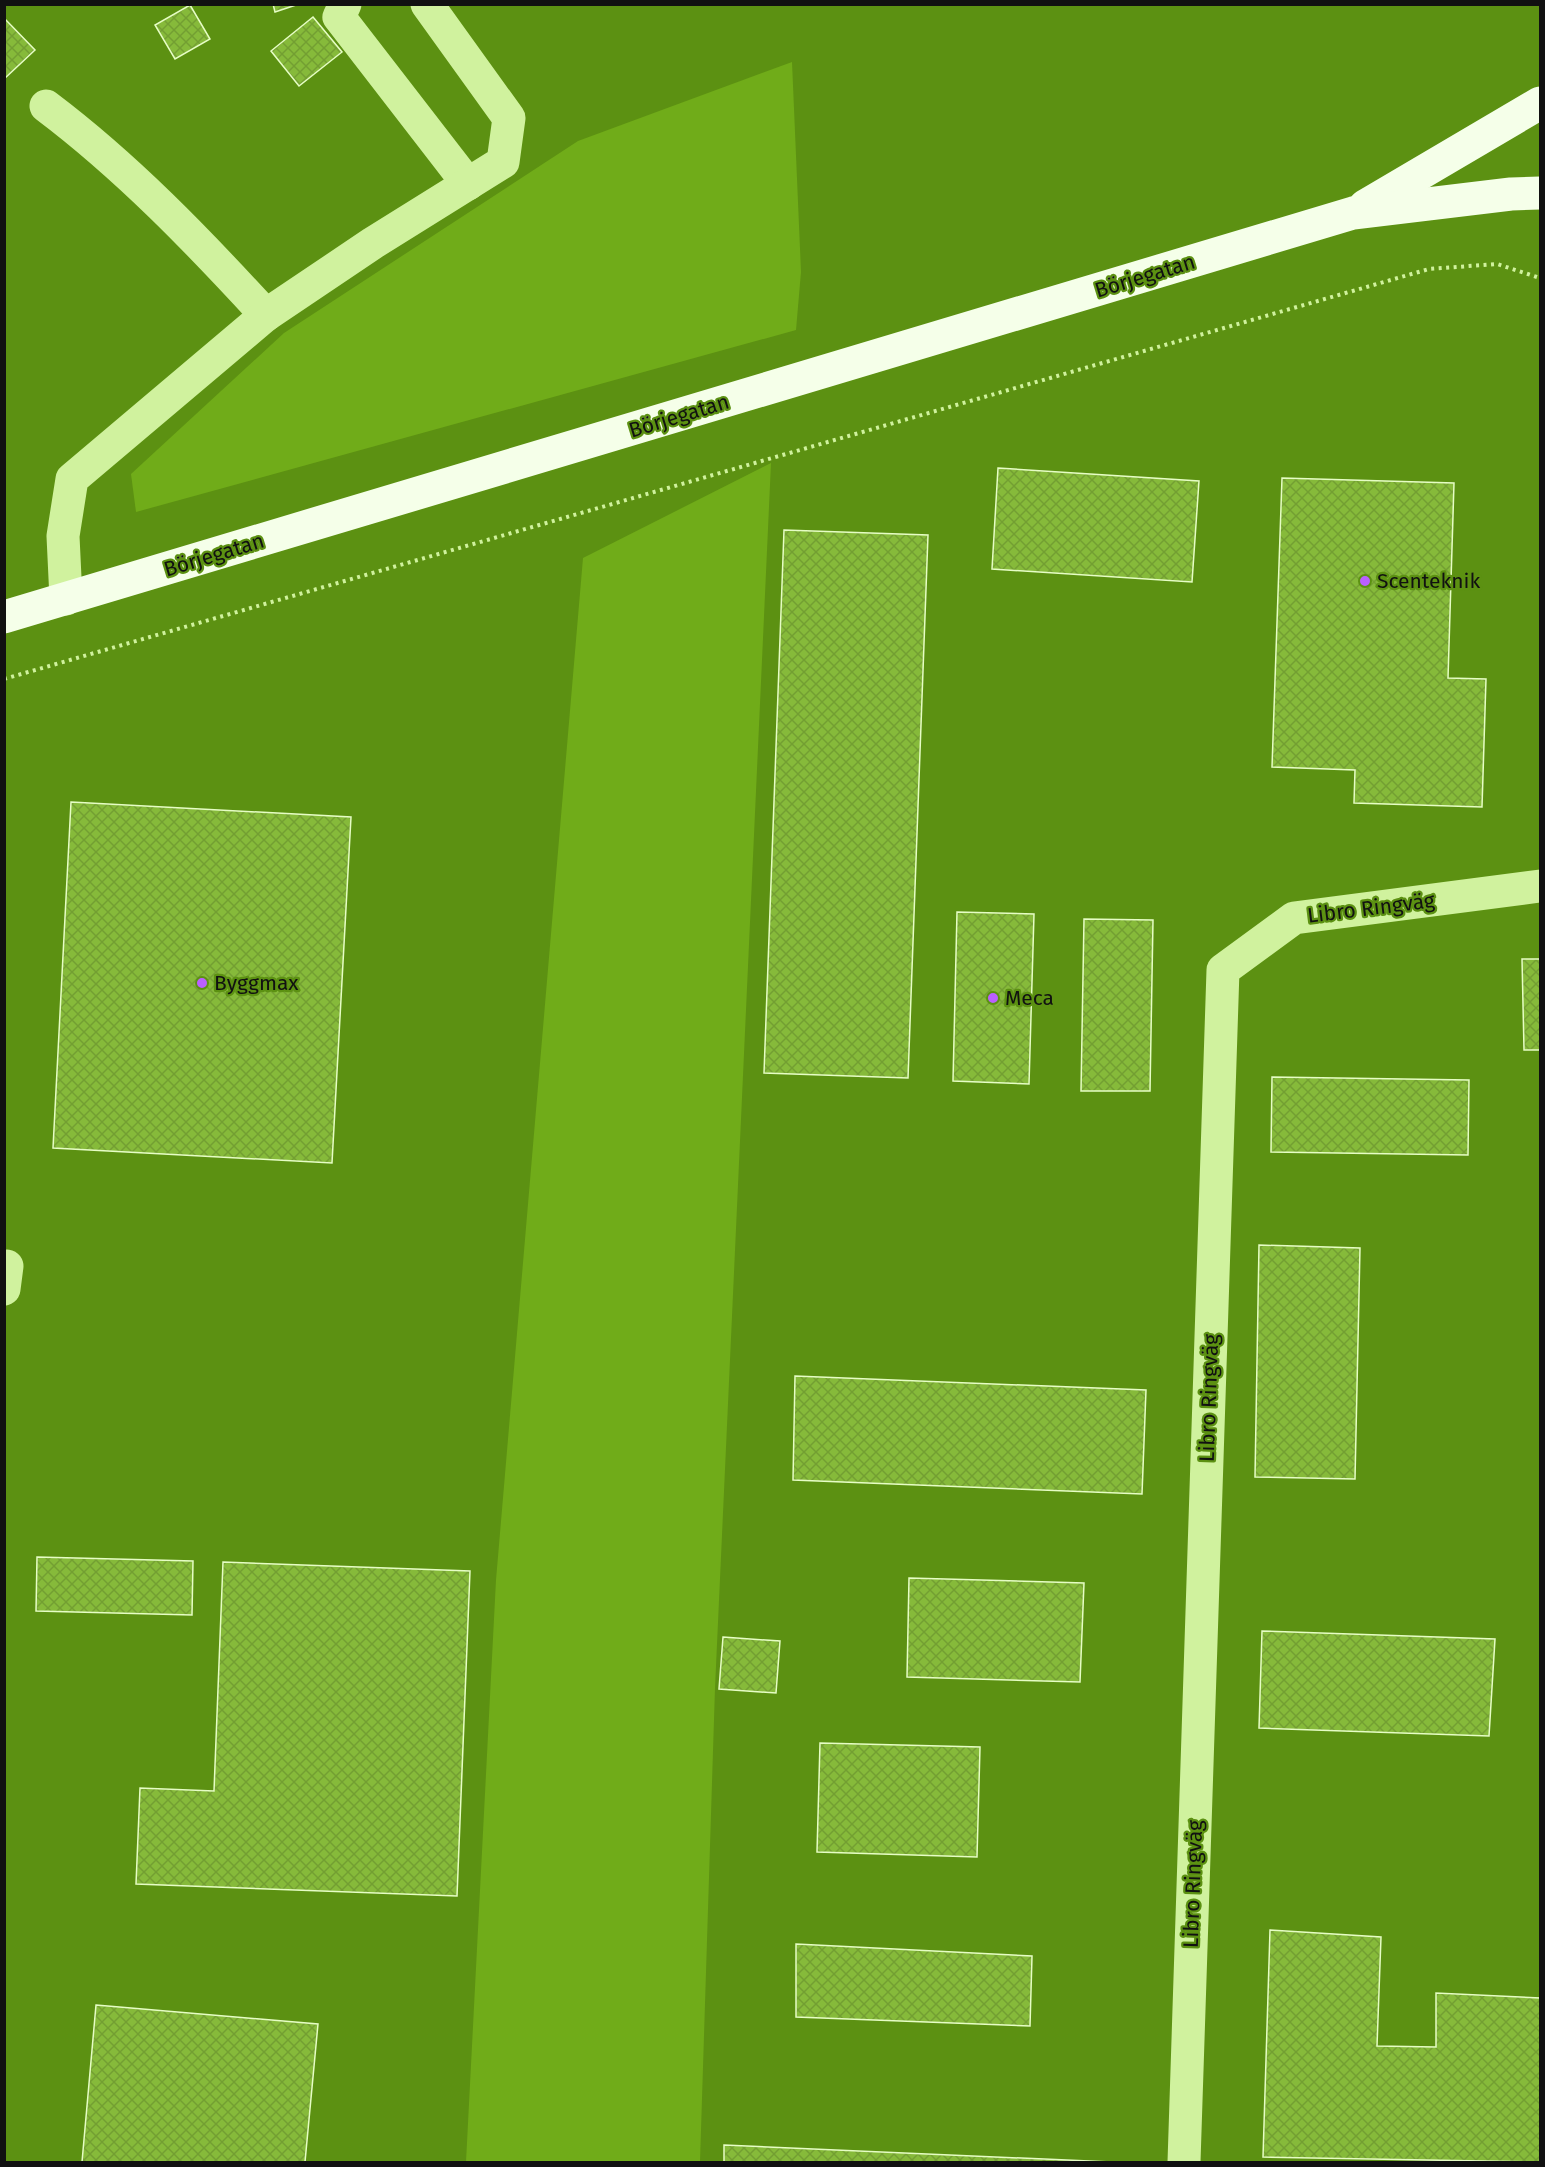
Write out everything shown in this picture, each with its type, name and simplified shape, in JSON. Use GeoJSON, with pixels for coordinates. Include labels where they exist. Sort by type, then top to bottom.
{"type":"FeatureCollection","features":[{"type":"Feature","properties":{"kind":"main road","name":"Börjegatan"},"geometry":{"type":"LineString","coordinates":[[1353,213],[1540,104]]}},
{"type":"Feature","properties":{"kind":"main road","name":"Börjegatan"},"geometry":{"type":"LineString","coordinates":[[4,617],[1353,213],[1511,194],[1540,193]]}},
{"type":"Feature","properties":{"kind":"street"},"geometry":{"type":"LineString","coordinates":[[66,600],[63,536],[72,479],[266,315],[503,162],[509,118],[427,4]]}},
{"type":"Feature","properties":{"kind":"street"},"geometry":{"type":"LineString","coordinates":[[340,9],[468,184]]}},
{"type":"Feature","properties":{"kind":"street"},"geometry":{"type":"LineString","coordinates":[[46,106],[92,140],[209,253],[266,315]]}},
{"type":"Feature","properties":{"kind":"street","name":"Libro Ringväg"},"geometry":{"type":"LineString","coordinates":[[1184,2163],[1223,970],[1294,918],[1540,886]]}},
{"type":"Feature","properties":{"kind":"path"},"geometry":{"type":"LineString","coordinates":[[4,679],[1429,269],[1497,264],[1540,278]]}},
{"type":"Feature","properties":{"kind":"green space"},"geometry":{"type":"Polygon","coordinates":[[[792,62],[801,272],[796,330],[136,512],[131,474],[284,333],[578,141],[792,62]]]}},
{"type":"Feature","properties":{"kind":"green space"},"geometry":{"type":"Polygon","coordinates":[[[771,463],[715,1688],[700,2162],[466,2162],[496,1580],[583,558],[771,463]]]}},
{"type":"Feature","properties":{"kind":"building"},"geometry":{"type":"Polygon","coordinates":[[[273,4],[299,4],[275,12],[273,4]]]}},
{"type":"Feature","properties":{"kind":"building"},"geometry":{"type":"Polygon","coordinates":[[[190,5],[210,39],[175,59],[155,25],[190,5]]]}},
{"type":"Feature","properties":{"kind":"building"},"geometry":{"type":"Polygon","coordinates":[[[313,17],[342,52],[299,86],[271,51],[313,17]]]}},
{"type":"Feature","properties":{"kind":"building"},"geometry":{"type":"Polygon","coordinates":[[[4,18],[35,50],[4,79],[4,18]]]}},
{"type":"Feature","properties":{"kind":"building"},"geometry":{"type":"Polygon","coordinates":[[[998,468],[1199,481],[1192,582],[992,569],[998,468]]]}},
{"type":"Feature","properties":{"kind":"building","name":"Scenteknik"},"geometry":{"type":"Polygon","coordinates":[[[1282,478],[1454,483],[1448,678],[1486,679],[1482,807],[1354,803],[1355,770],[1272,767],[1282,478]]]}},
{"type":"Feature","properties":{"kind":"building"},"geometry":{"type":"Polygon","coordinates":[[[784,530],[928,535],[908,1078],[764,1073],[784,530]]]}},
{"type":"Feature","properties":{"kind":"building","name":"Byggmax"},"geometry":{"type":"Polygon","coordinates":[[[71,802],[351,817],[332,1163],[53,1148],[71,802]]]}},
{"type":"Feature","properties":{"kind":"building","name":"Meca"},"geometry":{"type":"Polygon","coordinates":[[[957,912],[1034,914],[1029,1084],[953,1081],[957,912]]]}},
{"type":"Feature","properties":{"kind":"building"},"geometry":{"type":"Polygon","coordinates":[[[1084,919],[1153,920],[1150,1091],[1081,1091],[1084,919]]]}},
{"type":"Feature","properties":{"kind":"building"},"geometry":{"type":"Polygon","coordinates":[[[1522,959],[1540,959],[1540,1050],[1524,1050],[1522,959]]]}},
{"type":"Feature","properties":{"kind":"building"},"geometry":{"type":"Polygon","coordinates":[[[1272,1077],[1469,1080],[1468,1155],[1271,1152],[1272,1077]]]}},
{"type":"Feature","properties":{"kind":"building"},"geometry":{"type":"Polygon","coordinates":[[[1259,1245],[1360,1248],[1355,1479],[1255,1477],[1259,1245]]]}},
{"type":"Feature","properties":{"kind":"building"},"geometry":{"type":"Polygon","coordinates":[[[795,1376],[1146,1390],[1142,1494],[793,1480],[795,1376]]]}},
{"type":"Feature","properties":{"kind":"building"},"geometry":{"type":"Polygon","coordinates":[[[37,1557],[193,1561],[192,1615],[36,1611],[37,1557]]]}},
{"type":"Feature","properties":{"kind":"building"},"geometry":{"type":"Polygon","coordinates":[[[223,1562],[470,1571],[457,1896],[136,1884],[140,1788],[214,1791],[223,1562]]]}},
{"type":"Feature","properties":{"kind":"building"},"geometry":{"type":"Polygon","coordinates":[[[909,1578],[1084,1583],[1080,1682],[907,1677],[909,1578]]]}},
{"type":"Feature","properties":{"kind":"building"},"geometry":{"type":"Polygon","coordinates":[[[1262,1631],[1495,1639],[1489,1736],[1259,1728],[1262,1631]]]}},
{"type":"Feature","properties":{"kind":"building"},"geometry":{"type":"Polygon","coordinates":[[[723,1637],[780,1641],[776,1693],[719,1689],[723,1637]]]}},
{"type":"Feature","properties":{"kind":"building"},"geometry":{"type":"Polygon","coordinates":[[[820,1743],[980,1747],[977,1857],[817,1852],[820,1743]]]}},
{"type":"Feature","properties":{"kind":"building"},"geometry":{"type":"Polygon","coordinates":[[[1270,1930],[1381,1937],[1377,2046],[1436,2047],[1436,1993],[1540,1998],[1540,2162],[1263,2157],[1270,1930]]]}},
{"type":"Feature","properties":{"kind":"building"},"geometry":{"type":"Polygon","coordinates":[[[796,1944],[1032,1956],[1030,2026],[796,2017],[796,1944]]]}},
{"type":"Feature","properties":{"kind":"building"},"geometry":{"type":"Polygon","coordinates":[[[96,2005],[318,2024],[305,2162],[82,2162],[96,2005]]]}},
{"type":"Feature","properties":{"kind":"building"},"geometry":{"type":"Polygon","coordinates":[[[724,2145],[1112,2162],[724,2162],[724,2145]]]}},
{"type":"Feature","properties":{"kind":"place","name":"Scenteknik"},"geometry":{"type":"Point","coordinates":[1365,581]}},
{"type":"Feature","properties":{"kind":"place","name":"Byggmax"},"geometry":{"type":"Point","coordinates":[202,983]}},
{"type":"Feature","properties":{"kind":"place","name":"Meca"},"geometry":{"type":"Point","coordinates":[993,998]}}]}
